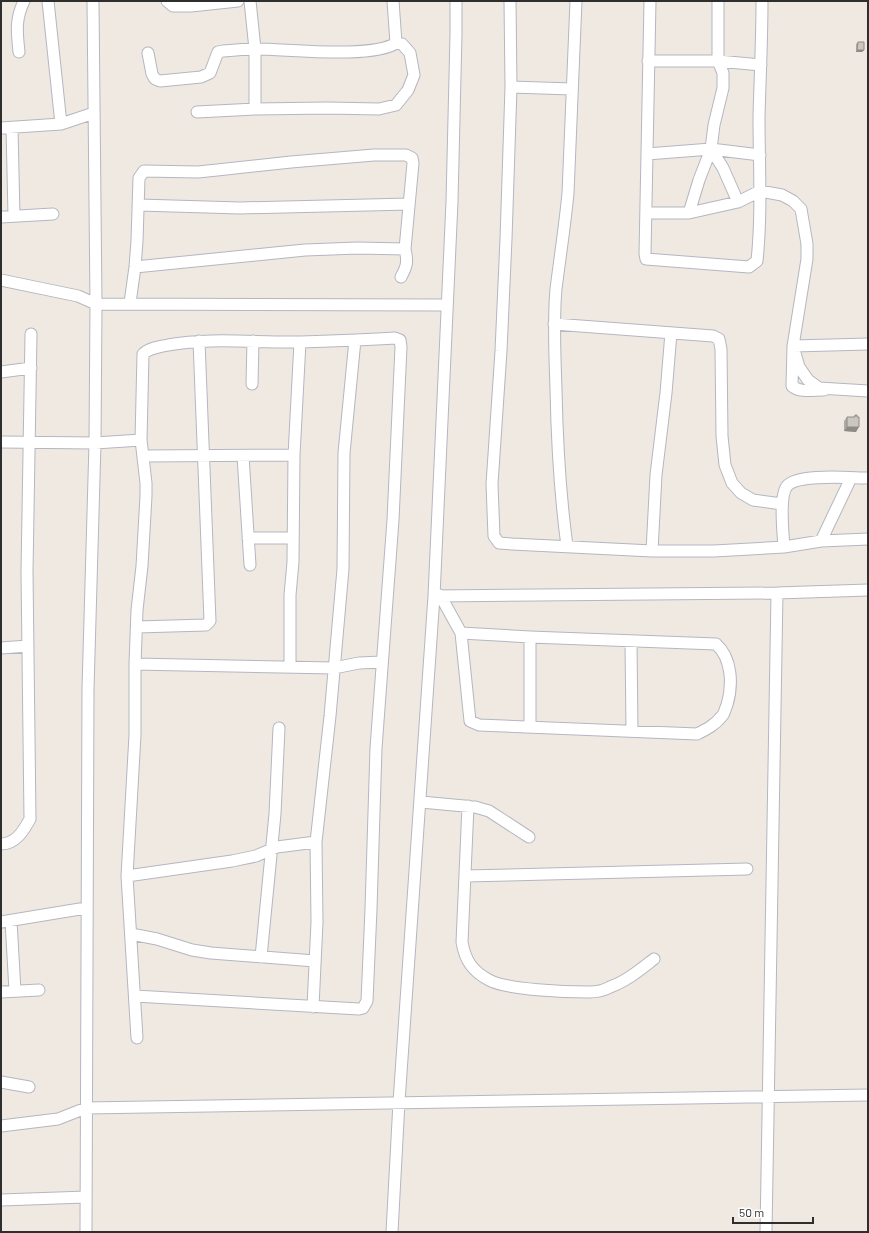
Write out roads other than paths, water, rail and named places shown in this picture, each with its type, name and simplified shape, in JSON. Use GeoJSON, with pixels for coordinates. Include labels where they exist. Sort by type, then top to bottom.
{"type":"FeatureCollection","features":[{"type":"Feature","properties":{"kind":"street"},"geometry":{"type":"LineString","coordinates":[[19,52],[16,28],[19,11],[24,1]]}},
{"type":"Feature","properties":{"kind":"street"},"geometry":{"type":"LineString","coordinates":[[48,1],[61,124]]}},
{"type":"Feature","properties":{"kind":"street"},"geometry":{"type":"LineString","coordinates":[[86,1232],[88,689],[96,443],[93,1]]}},
{"type":"Feature","properties":{"kind":"street"},"geometry":{"type":"LineString","coordinates":[[167,1],[173,6],[191,6],[238,1]]}},
{"type":"Feature","properties":{"kind":"street"},"geometry":{"type":"LineString","coordinates":[[250,1],[255,49],[255,109]]}},
{"type":"Feature","properties":{"kind":"street"},"geometry":{"type":"LineString","coordinates":[[393,1],[396,43]]}},
{"type":"Feature","properties":{"kind":"street"},"geometry":{"type":"LineString","coordinates":[[392,1232],[399,1102],[437,596],[446,305],[452,202],[456,1]]}},
{"type":"Feature","properties":{"kind":"street"},"geometry":{"type":"LineString","coordinates":[[510,1],[511,87],[501,352],[492,484],[494,536],[499,543],[652,551],[714,551],[784,547],[821,541],[868,540]]}},
{"type":"Feature","properties":{"kind":"street"},"geometry":{"type":"LineString","coordinates":[[567,546],[557,448],[554,324],[556,289],[568,193],[576,1]]}},
{"type":"Feature","properties":{"kind":"street"},"geometry":{"type":"LineString","coordinates":[[650,1],[646,259],[749,267],[757,261],[760,190],[762,1]]}},
{"type":"Feature","properties":{"kind":"street"},"geometry":{"type":"LineString","coordinates":[[689,213],[699,180],[711,149],[714,125],[723,88],[723,73],[718,61],[718,1]]}},
{"type":"Feature","properties":{"kind":"street"},"geometry":{"type":"LineString","coordinates":[[148,53],[152,74],[155,79],[160,81],[201,77],[210,73],[218,52],[223,51],[255,49],[354,51],[389,47],[396,43],[402,44],[410,53],[414,75],[408,90],[396,105],[379,109],[255,109],[197,112]]}},
{"type":"Feature","properties":{"kind":"street"},"geometry":{"type":"LineString","coordinates":[[648,61],[718,61],[761,65]]}},
{"type":"Feature","properties":{"kind":"street"},"geometry":{"type":"LineString","coordinates":[[511,87],[572,89]]}},
{"type":"Feature","properties":{"kind":"street"},"geometry":{"type":"LineString","coordinates":[[14,216],[6,128],[61,124],[94,113]]}},
{"type":"Feature","properties":{"kind":"street"},"geometry":{"type":"LineString","coordinates":[[647,154],[711,149],[760,155]]}},
{"type":"Feature","properties":{"kind":"street"},"geometry":{"type":"LineString","coordinates":[[711,149],[723,168],[738,202]]}},
{"type":"Feature","properties":{"kind":"street"},"geometry":{"type":"LineString","coordinates":[[130,303],[135,267],[139,205],[139,178],[144,171],[198,172],[299,161],[374,155],[406,155],[412,158],[413,163],[405,249],[408,259],[406,269],[401,277]]}},
{"type":"Feature","properties":{"kind":"street"},"geometry":{"type":"LineString","coordinates":[[646,214],[689,213],[738,202],[760,190],[782,195],[793,201],[801,209],[807,244],[807,259],[793,346],[792,386],[795,389],[804,390],[868,390]]}},
{"type":"Feature","properties":{"kind":"street"},"geometry":{"type":"LineString","coordinates":[[139,205],[240,208],[409,204]]}},
{"type":"Feature","properties":{"kind":"street"},"geometry":{"type":"LineString","coordinates":[[1,217],[53,214]]}},
{"type":"Feature","properties":{"kind":"street"},"geometry":{"type":"LineString","coordinates":[[135,267],[305,250],[358,248],[405,249]]}},
{"type":"Feature","properties":{"kind":"street"},"geometry":{"type":"LineString","coordinates":[[1,280],[78,296],[96,304],[446,305]]}},
{"type":"Feature","properties":{"kind":"street"},"geometry":{"type":"LineString","coordinates":[[554,324],[713,336],[719,339],[721,349],[722,436],[725,465],[732,483],[741,493],[753,500],[782,504]]}},
{"type":"Feature","properties":{"kind":"street"},"geometry":{"type":"LineString","coordinates":[[652,551],[656,475],[666,393],[671,333]]}},
{"type":"Feature","properties":{"kind":"street"},"geometry":{"type":"LineString","coordinates":[[1,844],[4,844],[21,835],[30,819],[27,572],[31,334]]}},
{"type":"Feature","properties":{"kind":"street"},"geometry":{"type":"LineString","coordinates":[[135,996],[358,1009],[364,1008],[367,1001],[372,909],[376,748],[393,520],[401,347],[400,340],[395,338],[300,342],[199,341],[160,346],[147,350],[143,354],[141,440],[146,496],[142,566],[136,627],[135,735],[127,876],[137,1038]]}},
{"type":"Feature","properties":{"kind":"street"},"geometry":{"type":"LineString","coordinates":[[313,1007],[317,922],[316,842],[343,569],[344,453],[355,340]]}},
{"type":"Feature","properties":{"kind":"street"},"geometry":{"type":"LineString","coordinates":[[136,627],[206,625],[210,621],[199,341]]}},
{"type":"Feature","properties":{"kind":"street"},"geometry":{"type":"LineString","coordinates":[[252,384],[253,341]]}},
{"type":"Feature","properties":{"kind":"street"},"geometry":{"type":"LineString","coordinates":[[290,667],[290,595],[293,562],[294,455],[300,342]]}},
{"type":"Feature","properties":{"kind":"street"},"geometry":{"type":"LineString","coordinates":[[793,346],[868,344]]}},
{"type":"Feature","properties":{"kind":"street"},"geometry":{"type":"LineString","coordinates":[[793,346],[799,367],[808,380],[819,388],[868,390]]}},
{"type":"Feature","properties":{"kind":"street"},"geometry":{"type":"LineString","coordinates":[[1,372],[31,368]]}},
{"type":"Feature","properties":{"kind":"street"},"geometry":{"type":"LineString","coordinates":[[1,442],[96,443],[141,440]]}},
{"type":"Feature","properties":{"kind":"street"},"geometry":{"type":"LineString","coordinates":[[143,456],[294,455]]}},
{"type":"Feature","properties":{"kind":"street"},"geometry":{"type":"LineString","coordinates":[[243,456],[250,565]]}},
{"type":"Feature","properties":{"kind":"street"},"geometry":{"type":"LineString","coordinates":[[784,547],[782,504],[786,486],[795,480],[813,478],[868,478]]}},
{"type":"Feature","properties":{"kind":"street"},"geometry":{"type":"LineString","coordinates":[[821,541],[851,478]]}},
{"type":"Feature","properties":{"kind":"street"},"geometry":{"type":"LineString","coordinates":[[248,538],[293,538]]}},
{"type":"Feature","properties":{"kind":"street"},"geometry":{"type":"LineString","coordinates":[[437,596],[868,590]]}},
{"type":"Feature","properties":{"kind":"street"},"geometry":{"type":"LineString","coordinates":[[766,1232],[777,592]]}},
{"type":"Feature","properties":{"kind":"street"},"geometry":{"type":"LineString","coordinates":[[437,596],[461,633],[470,721],[479,725],[697,734],[711,727],[723,715],[731,685],[728,663],[722,650],[716,644],[461,633]]}},
{"type":"Feature","properties":{"kind":"street"},"geometry":{"type":"LineString","coordinates":[[530,637],[530,727]]}},
{"type":"Feature","properties":{"kind":"street"},"geometry":{"type":"LineString","coordinates":[[631,641],[632,731]]}},
{"type":"Feature","properties":{"kind":"street"},"geometry":{"type":"LineString","coordinates":[[1,648],[28,646]]}},
{"type":"Feature","properties":{"kind":"street"},"geometry":{"type":"LineString","coordinates":[[135,664],[334,668],[359,663],[382,662]]}},
{"type":"Feature","properties":{"kind":"street"},"geometry":{"type":"LineString","coordinates":[[261,957],[275,814],[279,728]]}},
{"type":"Feature","properties":{"kind":"street"},"geometry":{"type":"LineString","coordinates":[[421,802],[468,806],[489,811],[529,837]]}},
{"type":"Feature","properties":{"kind":"street"},"geometry":{"type":"LineString","coordinates":[[468,806],[462,942],[468,962],[476,971],[490,981],[503,985],[591,992],[610,988],[629,978],[654,959]]}},
{"type":"Feature","properties":{"kind":"street"},"geometry":{"type":"LineString","coordinates":[[127,876],[232,862],[256,856],[276,847],[288,844],[316,842]]}},
{"type":"Feature","properties":{"kind":"street"},"geometry":{"type":"LineString","coordinates":[[465,876],[747,869]]}},
{"type":"Feature","properties":{"kind":"street"},"geometry":{"type":"LineString","coordinates":[[15,991],[6,922],[86,908]]}},
{"type":"Feature","properties":{"kind":"street"},"geometry":{"type":"LineString","coordinates":[[131,934],[157,939],[198,951],[315,961]]}},
{"type":"Feature","properties":{"kind":"street"},"geometry":{"type":"LineString","coordinates":[[1,992],[39,990]]}},
{"type":"Feature","properties":{"kind":"street"},"geometry":{"type":"LineString","coordinates":[[1,1082],[29,1087]]}},
{"type":"Feature","properties":{"kind":"street"},"geometry":{"type":"LineString","coordinates":[[1,1126],[58,1119],[86,1108],[868,1095]]}},
{"type":"Feature","properties":{"kind":"street"},"geometry":{"type":"LineString","coordinates":[[1,1200],[86,1197]]}}]}
